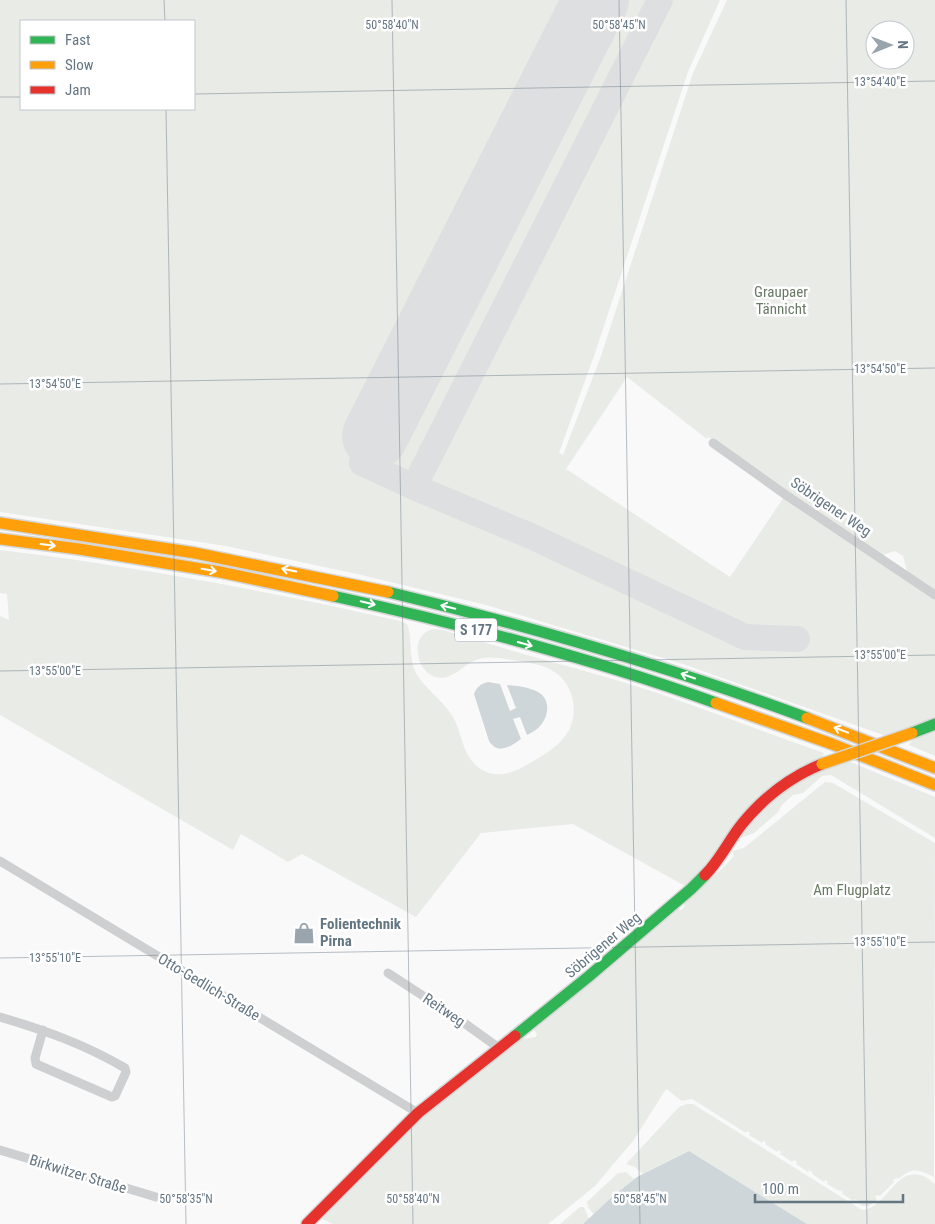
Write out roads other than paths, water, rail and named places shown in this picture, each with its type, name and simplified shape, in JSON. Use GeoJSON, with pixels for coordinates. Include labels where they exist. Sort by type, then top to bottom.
{"type":"FeatureCollection","features":[{"type":"Feature","properties":{"kind":"main road","name":"S 177"},"geometry":{"type":"LineString","coordinates":[[0,523],[222,557],[352,583],[508,622],[674,671],[838,728],[935,768]]}},
{"type":"Feature","properties":{"kind":"main road","name":"S 177"},"geometry":{"type":"LineString","coordinates":[[0,539],[79,549],[220,572],[417,614],[672,687],[832,744],[935,786]]}},
{"type":"Feature","properties":{"kind":"main road","name":"Söbrigener Weg"},"geometry":{"type":"LineString","coordinates":[[307,1224],[418,1113],[588,977],[691,889],[712,868],[742,824],[788,780],[822,764],[935,724]]}},
{"type":"Feature","properties":{"kind":"street","name":"Söbrigener Weg"},"geometry":{"type":"LineString","coordinates":[[712,443],[935,595]]}},
{"type":"Feature","properties":{"kind":"street","name":"Otto-Gedlich-Straße"},"geometry":{"type":"LineString","coordinates":[[0,862],[418,1113]]}},
{"type":"Feature","properties":{"kind":"street","name":"Reitweg"},"geometry":{"type":"LineString","coordinates":[[388,973],[499,1048]]}},
{"type":"Feature","properties":{"kind":"street"},"geometry":{"type":"LineString","coordinates":[[0,1017],[43,1030],[69,1039],[124,1068],[126,1072],[115,1096],[112,1098],[36,1064],[35,1058],[43,1030]]}},
{"type":"Feature","properties":{"kind":"street","name":"Birkwitzer Straße"},"geometry":{"type":"LineString","coordinates":[[0,1150],[156,1197]]}},
{"type":"Feature","properties":{"kind":"place","name":"Folientechnik Pirna"},"geometry":{"type":"Point","coordinates":[304,933]}},
{"type":"Feature","properties":{"kind":"park label","name":"Graupaer Tännicht"},"geometry":{"type":"Point","coordinates":[781,300]}},
{"type":"Feature","properties":{"kind":"park label","name":"Am Flugplatz"},"geometry":{"type":"Point","coordinates":[852,890]}}]}
